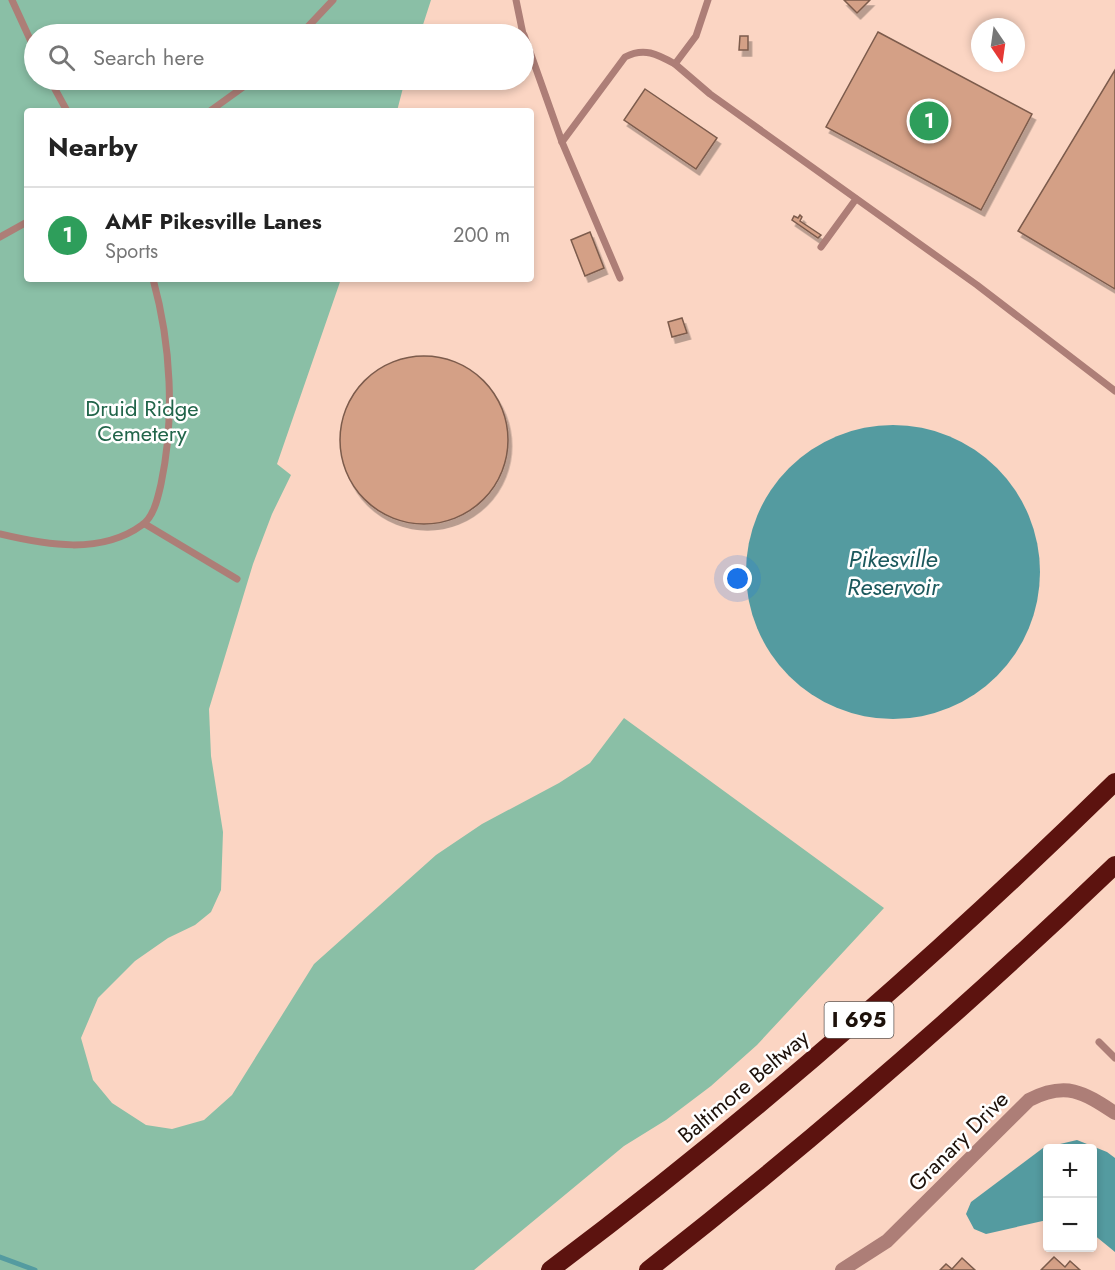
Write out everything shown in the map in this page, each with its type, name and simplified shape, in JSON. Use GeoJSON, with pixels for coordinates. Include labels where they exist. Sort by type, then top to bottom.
{"type":"FeatureCollection","features":[{"type":"Feature","properties":{"kind":"highway","name":"Baltimore Beltway"},"geometry":{"type":"LineString","coordinates":[[550,1270],[818,1056],[942,947],[1115,782]]}},
{"type":"Feature","properties":{"kind":"highway","name":"I 695"},"geometry":{"type":"LineString","coordinates":[[648,1270],[737,1201],[855,1101],[977,993],[1115,865]]}},
{"type":"Feature","properties":{"kind":"highway"},"geometry":{"type":"LineString","coordinates":[[540,1270],[589,1241]]}},
{"type":"Feature","properties":{"kind":"street","name":"Granary Drive"},"geometry":{"type":"LineString","coordinates":[[842,1270],[887,1241],[1029,1100],[1053,1091],[1075,1090],[1089,1095],[1115,1113]]}},
{"type":"Feature","properties":{"kind":"lane"},"geometry":{"type":"LineString","coordinates":[[12,0],[24,26]]}},
{"type":"Feature","properties":{"kind":"lane"},"geometry":{"type":"LineString","coordinates":[[310,24],[333,0]]}},
{"type":"Feature","properties":{"kind":"lane"},"geometry":{"type":"LineString","coordinates":[[516,0],[521,24]]}},
{"type":"Feature","properties":{"kind":"lane"},"geometry":{"type":"LineString","coordinates":[[675,64],[696,36],[708,0]]}},
{"type":"Feature","properties":{"kind":"lane"},"geometry":{"type":"LineString","coordinates":[[562,142],[625,57],[634,52],[645,51],[675,64],[710,94],[977,285],[1115,391]]}},
{"type":"Feature","properties":{"kind":"lane"},"geometry":{"type":"LineString","coordinates":[[534,65],[562,142],[620,278]]}},
{"type":"Feature","properties":{"kind":"lane"},"geometry":{"type":"LineString","coordinates":[[55,90],[65,108]]}},
{"type":"Feature","properties":{"kind":"lane"},"geometry":{"type":"LineString","coordinates":[[214,108],[239,90]]}},
{"type":"Feature","properties":{"kind":"lane"},"geometry":{"type":"LineString","coordinates":[[821,247],[856,199]]}},
{"type":"Feature","properties":{"kind":"lane"},"geometry":{"type":"LineString","coordinates":[[0,237],[24,224]]}},
{"type":"Feature","properties":{"kind":"lane"},"geometry":{"type":"LineString","coordinates":[[0,534],[35,542],[95,544],[116,538],[145,524],[157,500],[166,458],[169,420],[166,356],[154,282]]}},
{"type":"Feature","properties":{"kind":"lane"},"geometry":{"type":"LineString","coordinates":[[145,524],[169,541],[195,552],[237,579]]}},
{"type":"Feature","properties":{"kind":"lane"},"geometry":{"type":"LineString","coordinates":[[1099,1042],[1115,1058]]}},
{"type":"Feature","properties":{"kind":"green space","name":"Druid Ridge Cemetery"},"geometry":{"type":"Polygon","coordinates":[[[0,0],[431,0],[423,24],[24,24],[24,90],[402,90],[398,108],[24,108],[24,282],[340,282],[277,464],[291,475],[272,514],[253,564],[209,709],[211,756],[223,832],[221,890],[211,912],[195,925],[168,938],[135,961],[98,998],[81,1038],[93,1080],[112,1103],[146,1125],[172,1129],[204,1120],[232,1095],[314,964],[436,855],[482,824],[559,783],[590,763],[624,718],[884,908],[757,1045],[711,1086],[666,1120],[624,1146],[474,1270],[0,1270],[0,0]]]}},
{"type":"Feature","properties":{"kind":"water","name":"Pikesville Reservoir"},"geometry":{"type":"Polygon","coordinates":[[[893,425],[922,428],[949,436],[975,450],[997,468],[1015,490],[1029,516],[1037,543],[1040,572],[1037,601],[1029,628],[1015,654],[997,676],[975,694],[949,708],[922,716],[893,719],[864,716],[837,708],[811,694],[789,676],[771,654],[757,628],[749,601],[746,572],[749,543],[757,516],[771,490],[789,468],[811,450],[837,436],[864,428],[893,425]]]}},
{"type":"Feature","properties":{"kind":"water"},"geometry":{"type":"Polygon","coordinates":[[[1077,1140],[1087,1144],[1060,1144],[1077,1140]]]}},
{"type":"Feature","properties":{"kind":"water"},"geometry":{"type":"Polygon","coordinates":[[[1043,1148],[1043,1221],[986,1234],[974,1229],[966,1214],[971,1202],[1043,1148]]]}},
{"type":"Feature","properties":{"kind":"water"},"geometry":{"type":"Polygon","coordinates":[[[1097,1148],[1115,1158],[1115,1252],[1097,1237],[1097,1148]]]}},
{"type":"Feature","properties":{"kind":"building"},"geometry":{"type":"Polygon","coordinates":[[[844,0],[870,0],[857,13],[844,0]]]}},
{"type":"Feature","properties":{"kind":"building"},"geometry":{"type":"Polygon","coordinates":[[[878,32],[1032,114],[981,210],[826,127],[878,32]]]}},
{"type":"Feature","properties":{"kind":"building"},"geometry":{"type":"Polygon","coordinates":[[[740,36],[748,36],[748,50],[739,50],[740,36]]]}},
{"type":"Feature","properties":{"kind":"building"},"geometry":{"type":"Polygon","coordinates":[[[1115,70],[1115,289],[1018,231],[1115,70]]]}},
{"type":"Feature","properties":{"kind":"building"},"geometry":{"type":"Polygon","coordinates":[[[645,89],[717,138],[696,169],[624,120],[645,89]]]}},
{"type":"Feature","properties":{"kind":"building"},"geometry":{"type":"Polygon","coordinates":[[[800,215],[802,217],[800,221],[821,235],[818,238],[792,220],[794,216],[798,218],[800,215]]]}},
{"type":"Feature","properties":{"kind":"building"},"geometry":{"type":"Polygon","coordinates":[[[590,232],[604,268],[585,276],[571,240],[590,232]]]}},
{"type":"Feature","properties":{"kind":"building"},"geometry":{"type":"Polygon","coordinates":[[[682,318],[687,333],[672,337],[668,322],[682,318]]]}},
{"type":"Feature","properties":{"kind":"building"},"geometry":{"type":"Polygon","coordinates":[[[424,356],[440,357],[456,362],[484,380],[502,408],[507,424],[507,456],[502,472],[484,500],[456,518],[440,523],[424,524],[408,523],[392,518],[364,500],[346,472],[341,456],[340,440],[341,424],[346,408],[364,380],[392,362],[408,357],[424,356]]]}},
{"type":"Feature","properties":{"kind":"building"},"geometry":{"type":"Polygon","coordinates":[[[1054,1257],[1065,1267],[1070,1261],[1080,1270],[1041,1270],[1054,1257]]]}},
{"type":"Feature","properties":{"kind":"building"},"geometry":{"type":"Polygon","coordinates":[[[962,1258],[975,1270],[940,1270],[946,1264],[952,1269],[962,1258]]]}},
{"type":"Feature","properties":{"kind":"waterway"},"geometry":{"type":"LineString","coordinates":[[0,1257],[35,1270]]}},
{"type":"Feature","properties":{"kind":"place","name":"AMF Pikesville Lanes"},"geometry":{"type":"Point","coordinates":[929,121]}}]}
